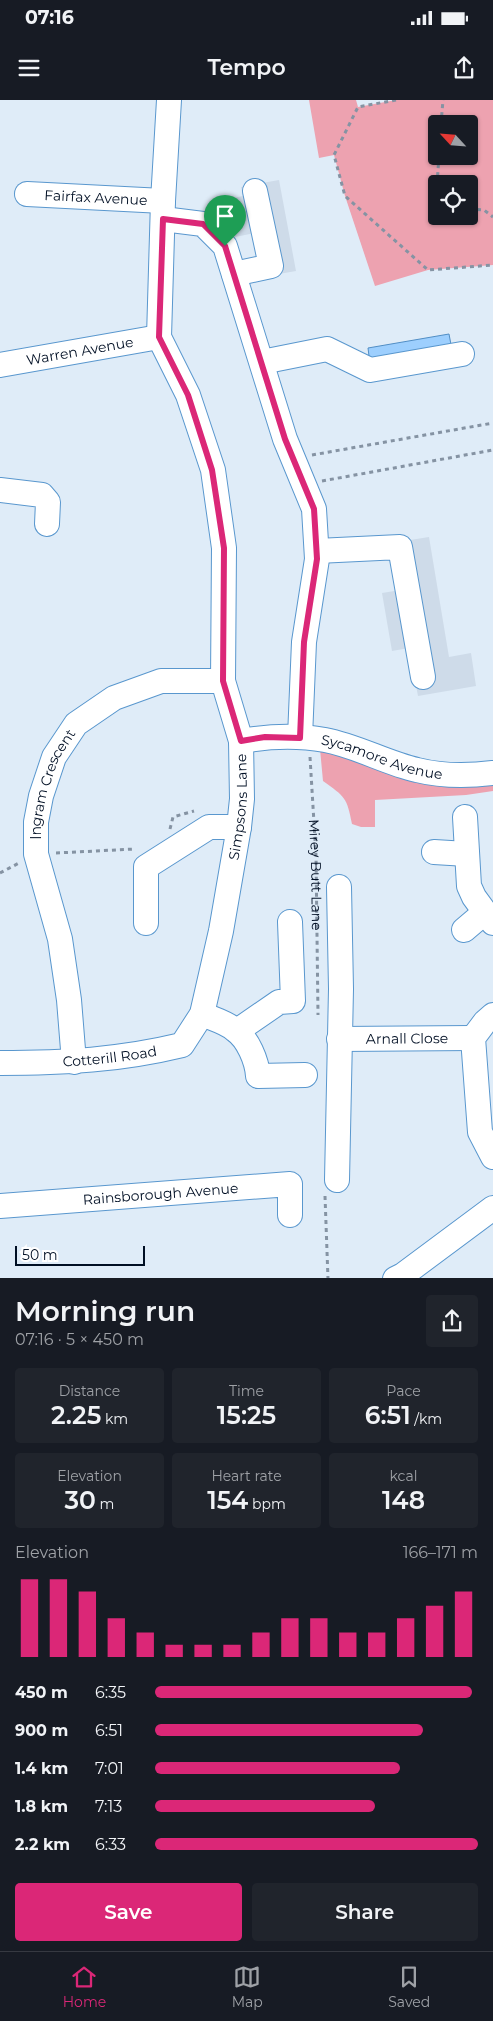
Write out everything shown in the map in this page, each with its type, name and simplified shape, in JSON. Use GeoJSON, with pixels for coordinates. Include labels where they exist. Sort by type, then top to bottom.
{"type":"FeatureCollection","features":[{"type":"Feature","properties":{"kind":"street","name":"Simpsons Lane"},"geometry":{"type":"LineString","coordinates":[[169,100],[159,337],[188,395],[212,470],[224,548],[223,681],[241,741],[242,799],[239,827],[221,931],[202,1014]]}},
{"type":"Feature","properties":{"kind":"street"},"geometry":{"type":"LineString","coordinates":[[234,274],[271,266],[255,190]]}},
{"type":"Feature","properties":{"kind":"street","name":"Fairfax Avenue"},"geometry":{"type":"LineString","coordinates":[[27,194],[163,210]]}},
{"type":"Feature","properties":{"kind":"street"},"geometry":{"type":"LineString","coordinates":[[163,210],[203,224],[225,246],[285,439],[314,509],[317,551],[304,642],[304,738]]}},
{"type":"Feature","properties":{"kind":"street","name":"Warren Avenue"},"geometry":{"type":"LineString","coordinates":[[0,365],[159,337]]}},
{"type":"Feature","properties":{"kind":"street"},"geometry":{"type":"LineString","coordinates":[[262,362],[327,349],[370,370],[462,354]]}},
{"type":"Feature","properties":{"kind":"street"},"geometry":{"type":"LineString","coordinates":[[0,490],[42,495],[48,502],[47,524]]}},
{"type":"Feature","properties":{"kind":"street"},"geometry":{"type":"LineString","coordinates":[[317,551],[400,547],[423,677]]}},
{"type":"Feature","properties":{"kind":"street","name":"Ingram Crescent"},"geometry":{"type":"LineString","coordinates":[[74,1062],[69,1000],[60,938],[36,854],[36,822],[54,757],[76,724],[114,698],[161,681],[223,681]]}},
{"type":"Feature","properties":{"kind":"street","name":"Sycamore Avenue"},"geometry":{"type":"LineString","coordinates":[[241,741],[265,737],[327,740],[417,770],[449,774],[478,775],[493,773]]}},
{"type":"Feature","properties":{"kind":"street"},"geometry":{"type":"LineString","coordinates":[[464,930],[488,918],[469,886],[465,817]]}},
{"type":"Feature","properties":{"kind":"street"},"geometry":{"type":"LineString","coordinates":[[146,923],[146,867],[209,827],[239,827]]}},
{"type":"Feature","properties":{"kind":"street"},"geometry":{"type":"LineString","coordinates":[[434,852],[468,861]]}},
{"type":"Feature","properties":{"kind":"street"},"geometry":{"type":"LineString","coordinates":[[337,1180],[341,990],[339,887]]}},
{"type":"Feature","properties":{"kind":"street"},"geometry":{"type":"LineString","coordinates":[[237,1031],[279,1002],[293,1001],[290,922]]}},
{"type":"Feature","properties":{"kind":"street"},"geometry":{"type":"LineString","coordinates":[[202,1014],[237,1031],[257,1065],[258,1076],[306,1074]]}},
{"type":"Feature","properties":{"kind":"street","name":"Cotterill Road"},"geometry":{"type":"LineString","coordinates":[[0,1063],[74,1062],[143,1055],[182,1045],[202,1014]]}},
{"type":"Feature","properties":{"kind":"street"},"geometry":{"type":"LineString","coordinates":[[493,1015],[473,1038],[480,1132],[493,1157]]}},
{"type":"Feature","properties":{"kind":"street","name":"Arnall Close"},"geometry":{"type":"LineString","coordinates":[[339,1039],[473,1038]]}},
{"type":"Feature","properties":{"kind":"street","name":"Rainsborough Avenue"},"geometry":{"type":"LineString","coordinates":[[0,1206],[290,1184],[290,1215]]}},
{"type":"Feature","properties":{"kind":"street"},"geometry":{"type":"LineString","coordinates":[[396,1278],[403,1275],[493,1208]]}},
{"type":"Feature","properties":{"kind":"path"},"geometry":{"type":"LineString","coordinates":[[396,100],[358,107],[334,155],[345,196],[428,270],[493,265]]}},
{"type":"Feature","properties":{"kind":"path"},"geometry":{"type":"LineString","coordinates":[[442,115],[443,100]]}},
{"type":"Feature","properties":{"kind":"path"},"geometry":{"type":"LineString","coordinates":[[478,210],[484,210],[493,217]]}},
{"type":"Feature","properties":{"kind":"path"},"geometry":{"type":"LineString","coordinates":[[294,458],[493,423]]}},
{"type":"Feature","properties":{"kind":"path"},"geometry":{"type":"LineString","coordinates":[[305,484],[493,450]]}},
{"type":"Feature","properties":{"kind":"path","name":"Mirey Butt Lane"},"geometry":{"type":"LineString","coordinates":[[304,738],[316,856],[318,1011]]}},
{"type":"Feature","properties":{"kind":"path"},"geometry":{"type":"LineString","coordinates":[[170,832],[173,817],[199,810]]}},
{"type":"Feature","properties":{"kind":"path"},"geometry":{"type":"LineString","coordinates":[[0,873],[36,854],[139,849]]}},
{"type":"Feature","properties":{"kind":"shaded area"},"geometry":{"type":"Polygon","coordinates":[[[309,100],[356,100],[358,107],[396,100],[493,100],[493,265],[428,270],[375,286],[345,196],[334,155],[319,158],[309,100]]]}},
{"type":"Feature","properties":{"kind":"shaded area"},"geometry":{"type":"Polygon","coordinates":[[[279,180],[296,271],[273,275],[264,231],[235,237],[228,199],[243,196],[241,187],[279,180]]]}},
{"type":"Feature","properties":{"kind":"shaded area"},"geometry":{"type":"Polygon","coordinates":[[[429,537],[449,657],[471,653],[476,686],[418,696],[409,648],[392,651],[382,593],[407,589],[404,541],[429,537]]]}},
{"type":"Feature","properties":{"kind":"shaded area"},"geometry":{"type":"Polygon","coordinates":[[[320,749],[493,780],[493,791],[466,795],[375,800],[375,827],[361,827],[352,824],[344,798],[323,781],[320,749]]]}},
{"type":"Feature","properties":{"kind":"building"},"geometry":{"type":"Polygon","coordinates":[[[449,334],[452,350],[370,364],[368,348],[449,334]]]}},
{"type":"Feature","properties":{"kind":"route"},"geometry":{"type":"LineString","coordinates":[[163,219],[203,224],[225,246],[285,439],[314,509],[317,559],[304,642],[300,738],[289,736],[265,737],[241,741],[223,681],[224,548],[212,470],[188,395],[159,337],[163,219]]}}]}
